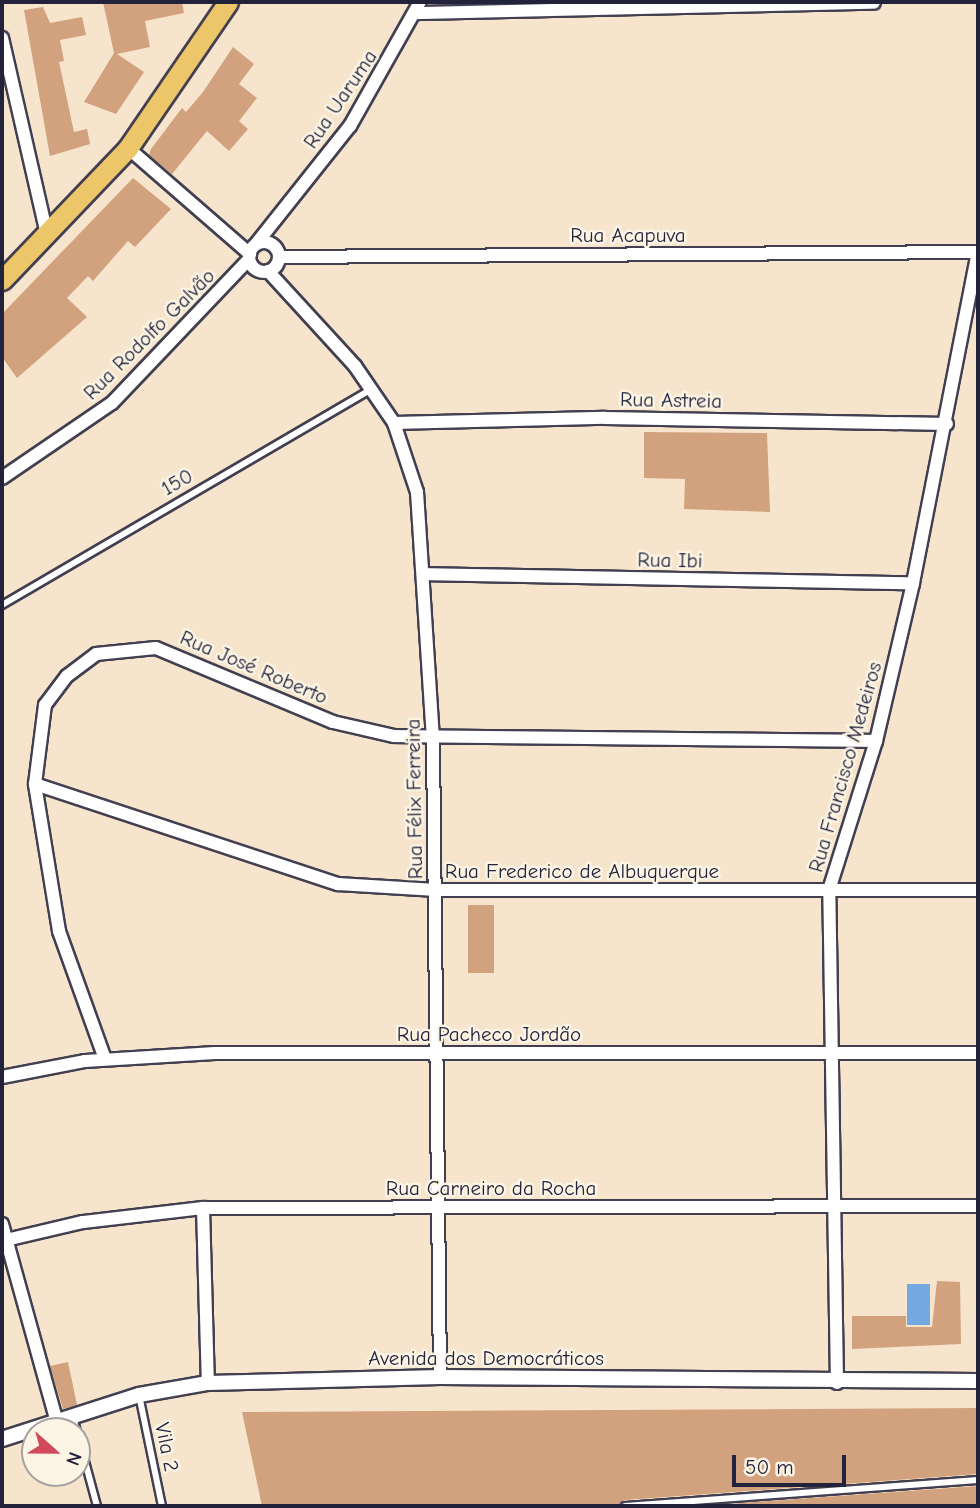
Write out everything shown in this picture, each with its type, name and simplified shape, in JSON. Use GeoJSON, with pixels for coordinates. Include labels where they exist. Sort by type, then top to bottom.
{"type":"FeatureCollection","features":[{"type":"Feature","properties":{"kind":"main road"},"geometry":{"type":"LineString","coordinates":[[2,280],[128,148],[228,2]]}},
{"type":"Feature","properties":{"kind":"street"},"geometry":{"type":"LineString","coordinates":[[419,7],[874,3]]}},
{"type":"Feature","properties":{"kind":"street","name":"Rua Uaruma"},"geometry":{"type":"LineString","coordinates":[[252,252],[350,127],[419,7]]}},
{"type":"Feature","properties":{"kind":"street"},"geometry":{"type":"LineString","coordinates":[[2,38],[47,234]]}},
{"type":"Feature","properties":{"kind":"street"},"geometry":{"type":"LineString","coordinates":[[128,148],[252,252],[272,244],[279,257],[268,271]]}},
{"type":"Feature","properties":{"kind":"street","name":"Rua Félix Ferreira"},"geometry":{"type":"LineString","coordinates":[[252,252],[254,268],[268,271],[371,389],[394,423],[417,492],[425,574],[433,741],[442,1208],[440,1377]]}},
{"type":"Feature","properties":{"kind":"street","name":"Rua Rodolfo Galvão"},"geometry":{"type":"LineString","coordinates":[[2,478],[112,403],[252,252]]}},
{"type":"Feature","properties":{"kind":"street","name":"Rua Acapuva"},"geometry":{"type":"LineString","coordinates":[[279,257],[978,253]]}},
{"type":"Feature","properties":{"kind":"street","name":"Rua Francisco Medeiros"},"geometry":{"type":"LineString","coordinates":[[837,1383],[838,1206],[829,890],[876,741],[913,583],[974,307],[978,253]]}},
{"type":"Feature","properties":{"kind":"street","name":"Rua Astreia"},"geometry":{"type":"LineString","coordinates":[[394,423],[606,418],[947,424]]}},
{"type":"Feature","properties":{"kind":"street","name":"Rua Ibi"},"geometry":{"type":"LineString","coordinates":[[425,574],[913,583]]}},
{"type":"Feature","properties":{"kind":"street","name":"Rua José Roberto"},"geometry":{"type":"LineString","coordinates":[[105,1059],[59,930],[35,784],[45,705],[82,661],[116,649],[169,651],[333,722],[433,741],[876,741]]}},
{"type":"Feature","properties":{"kind":"street","name":"Rua Frederico de Albuquerque"},"geometry":{"type":"LineString","coordinates":[[35,784],[277,868],[338,884],[436,890],[978,890]]}},
{"type":"Feature","properties":{"kind":"street","name":"Rua Pacheco Jordão"},"geometry":{"type":"LineString","coordinates":[[2,1077],[105,1059],[440,1052],[833,1056],[978,1053]]}},
{"type":"Feature","properties":{"kind":"street","name":"Rua Carneiro da Rocha"},"geometry":{"type":"LineString","coordinates":[[6,1240],[83,1222],[203,1208],[978,1206]]}},
{"type":"Feature","properties":{"kind":"street"},"geometry":{"type":"LineString","coordinates":[[203,1208],[208,1383]]}},
{"type":"Feature","properties":{"kind":"street"},"geometry":{"type":"LineString","coordinates":[[2,1224],[56,1417]]}},
{"type":"Feature","properties":{"kind":"street","name":"Avenida dos Democráticos"},"geometry":{"type":"LineString","coordinates":[[73,1416],[139,1395],[208,1383],[440,1377],[837,1383],[978,1381]]}},
{"type":"Feature","properties":{"kind":"street","name":"Avenida dos Democráticos"},"geometry":{"type":"LineString","coordinates":[[2,1439],[21,1433]]}},
{"type":"Feature","properties":{"kind":"lane","name":"150"},"geometry":{"type":"LineString","coordinates":[[2,605],[371,389]]}},
{"type":"Feature","properties":{"kind":"lane","name":"Vila 2"},"geometry":{"type":"LineString","coordinates":[[139,1395],[162,1506]]}},
{"type":"Feature","properties":{"kind":"lane"},"geometry":{"type":"LineString","coordinates":[[73,1416],[97,1506]]}},
{"type":"Feature","properties":{"kind":"lane"},"geometry":{"type":"LineString","coordinates":[[625,1506],[978,1480]]}},
{"type":"Feature","properties":{"kind":"water"},"geometry":{"type":"Polygon","coordinates":[[[907,1284],[930,1284],[930,1325],[907,1325],[907,1284]]]}},
{"type":"Feature","properties":{"kind":"building"},"geometry":{"type":"Polygon","coordinates":[[[103,2],[182,2],[184,13],[145,21],[150,47],[117,54],[144,72],[116,114],[84,102],[114,53],[103,2]]]}},
{"type":"Feature","properties":{"kind":"building"},"geometry":{"type":"Polygon","coordinates":[[[43,7],[50,23],[82,17],[86,35],[60,40],[64,61],[59,62],[74,132],[87,129],[90,144],[50,156],[24,10],[43,7]]]}},
{"type":"Feature","properties":{"kind":"building"},"geometry":{"type":"Polygon","coordinates":[[[233,47],[254,64],[239,84],[257,98],[239,121],[248,129],[229,151],[207,131],[172,174],[149,155],[151,149],[182,108],[186,112],[203,92],[233,47]]]}},
{"type":"Feature","properties":{"kind":"building"},"geometry":{"type":"Polygon","coordinates":[[[133,178],[171,209],[135,247],[128,241],[93,281],[88,276],[67,298],[87,317],[17,378],[2,357],[2,314],[133,178]]]}},
{"type":"Feature","properties":{"kind":"building"},"geometry":{"type":"Polygon","coordinates":[[[644,432],[767,433],[770,512],[684,509],[685,479],[644,478],[644,432]]]}},
{"type":"Feature","properties":{"kind":"building"},"geometry":{"type":"Polygon","coordinates":[[[468,905],[494,905],[494,973],[468,973],[468,905]]]}},
{"type":"Feature","properties":{"kind":"building"},"geometry":{"type":"Polygon","coordinates":[[[937,1281],[960,1282],[961,1344],[852,1349],[852,1316],[906,1316],[906,1327],[932,1327],[937,1281]]]}},
{"type":"Feature","properties":{"kind":"building"},"geometry":{"type":"Polygon","coordinates":[[[68,1362],[77,1405],[63,1409],[50,1366],[68,1362]]]}},
{"type":"Feature","properties":{"kind":"building"},"geometry":{"type":"Polygon","coordinates":[[[978,1408],[978,1474],[625,1500],[619,1506],[262,1506],[242,1412],[978,1408]]]}},
{"type":"Feature","properties":{"kind":"building"},"geometry":{"type":"Polygon","coordinates":[[[978,1486],[978,1506],[699,1506],[978,1486]]]}}]}
